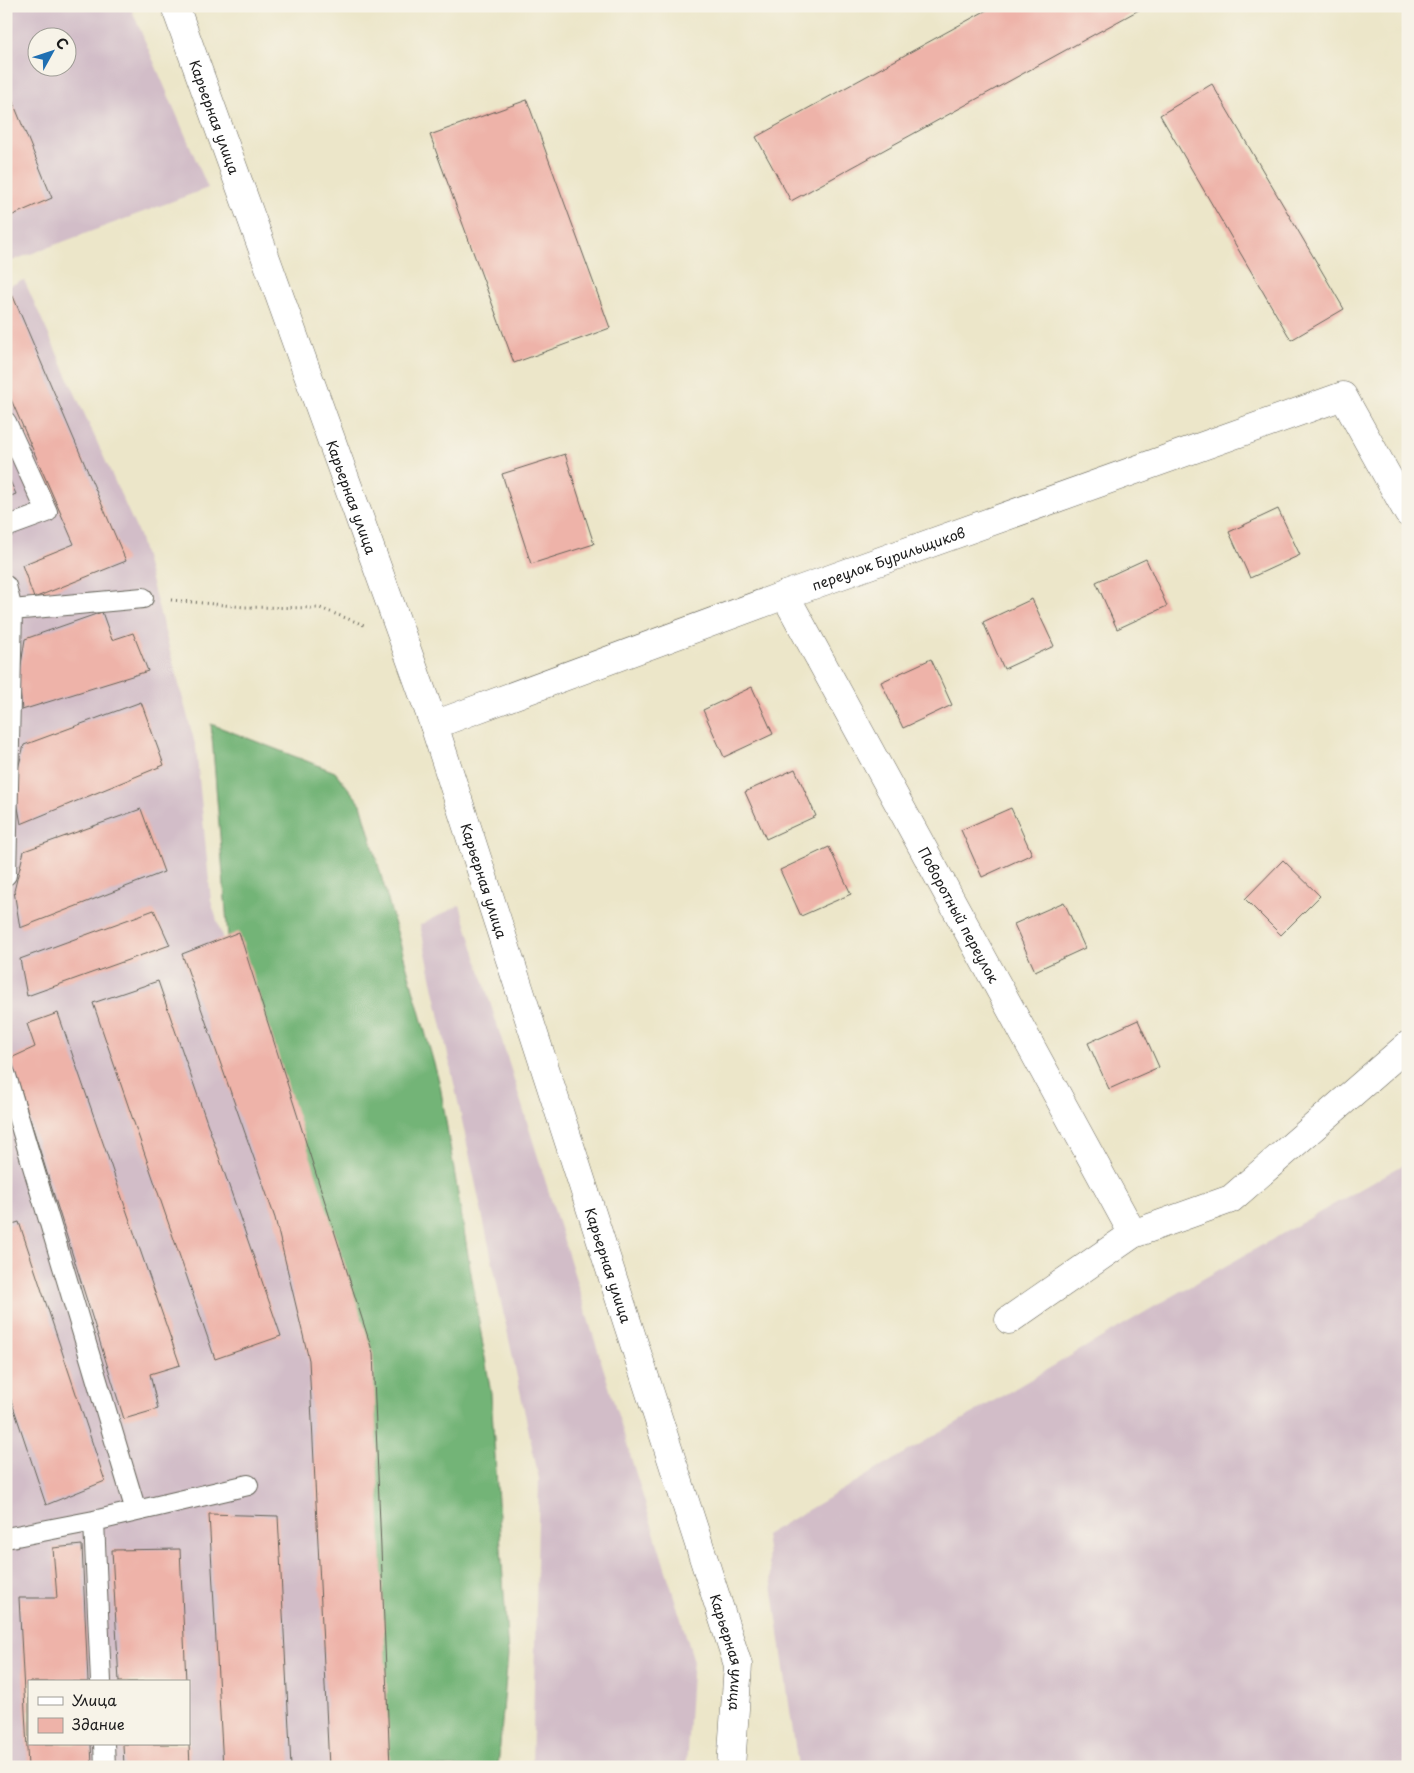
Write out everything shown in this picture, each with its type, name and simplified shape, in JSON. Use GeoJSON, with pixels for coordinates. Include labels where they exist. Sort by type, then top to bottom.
{"type":"FeatureCollection","features":[{"type":"Feature","properties":{"kind":"street","name":"Карьерная улица"},"geometry":{"type":"LineString","coordinates":[[175,6],[434,724],[738,1665],[731,1767]]}},
{"type":"Feature","properties":{"kind":"street","name":"переулок Бурильщиков"},"geometry":{"type":"LineString","coordinates":[[434,724],[785,595],[1343,396],[1408,513]]}},
{"type":"Feature","properties":{"kind":"street","name":"Поворотный переулок"},"geometry":{"type":"LineString","coordinates":[[785,595],[1133,1234]]}},
{"type":"Feature","properties":{"kind":"street"},"geometry":{"type":"LineString","coordinates":[[1010,1320],[1133,1234],[1230,1199],[1408,1045]]}},
{"type":"Feature","properties":{"kind":"lane"},"geometry":{"type":"LineString","coordinates":[[6,422],[47,512],[6,527]]}},
{"type":"Feature","properties":{"kind":"lane"},"geometry":{"type":"LineString","coordinates":[[6,586],[12,610],[6,875]]}},
{"type":"Feature","properties":{"kind":"lane"},"geometry":{"type":"LineString","coordinates":[[12,610],[143,598]]}},
{"type":"Feature","properties":{"kind":"lane"},"geometry":{"type":"LineString","coordinates":[[6,1076],[136,1510]]}},
{"type":"Feature","properties":{"kind":"lane"},"geometry":{"type":"LineString","coordinates":[[6,1538],[94,1521],[248,1485]]}},
{"type":"Feature","properties":{"kind":"lane"},"geometry":{"type":"LineString","coordinates":[[94,1521],[101,1680]]}},
{"type":"Feature","properties":{"kind":"lane"},"geometry":{"type":"LineString","coordinates":[[104,1746],[105,1767]]}},
{"type":"Feature","properties":{"kind":"path"},"geometry":{"type":"LineString","coordinates":[[143,598],[245,607],[320,608],[404,641]]}},
{"type":"Feature","properties":{"kind":"shaded area"},"geometry":{"type":"Polygon","coordinates":[[[6,6],[130,6],[208,188],[6,263],[6,6]]]}},
{"type":"Feature","properties":{"kind":"shaded area"},"geometry":{"type":"Polygon","coordinates":[[[24,280],[139,535],[196,748],[211,901],[293,1164],[334,1399],[341,1767],[6,1767],[6,287],[24,280]]]}},
{"type":"Feature","properties":{"kind":"shaded area"},"geometry":{"type":"Polygon","coordinates":[[[460,905],[693,1658],[686,1767],[532,1767],[539,1479],[420,925],[460,905]]]}},
{"type":"Feature","properties":{"kind":"shaded area"},"geometry":{"type":"Polygon","coordinates":[[[1408,1162],[1408,1767],[798,1767],[765,1535],[1152,1308],[1408,1162]]]}},
{"type":"Feature","properties":{"kind":"green space"},"geometry":{"type":"Polygon","coordinates":[[[211,724],[335,772],[361,804],[440,1085],[491,1394],[508,1655],[498,1767],[357,1767],[355,1472],[228,937],[211,724]]]}},
{"type":"Feature","properties":{"kind":"building"},"geometry":{"type":"Polygon","coordinates":[[[994,6],[1146,6],[791,201],[756,137],[994,6]]]}},
{"type":"Feature","properties":{"kind":"building"},"geometry":{"type":"Polygon","coordinates":[[[1212,84],[1344,309],[1291,340],[1160,115],[1212,84]]]}},
{"type":"Feature","properties":{"kind":"building"},"geometry":{"type":"Polygon","coordinates":[[[6,85],[52,198],[6,218],[6,85]]]}},
{"type":"Feature","properties":{"kind":"building"},"geometry":{"type":"Polygon","coordinates":[[[527,100],[610,328],[514,363],[430,135],[527,100]]]}},
{"type":"Feature","properties":{"kind":"building"},"geometry":{"type":"Polygon","coordinates":[[[12,294],[126,561],[34,598],[22,565],[74,544],[6,388],[6,296],[12,294]]]}},
{"type":"Feature","properties":{"kind":"building"},"geometry":{"type":"Polygon","coordinates":[[[565,454],[594,544],[531,564],[502,474],[565,454]]]}},
{"type":"Feature","properties":{"kind":"building"},"geometry":{"type":"Polygon","coordinates":[[[6,472],[16,494],[6,498],[6,472]]]}},
{"type":"Feature","properties":{"kind":"building"},"geometry":{"type":"Polygon","coordinates":[[[1278,509],[1300,555],[1250,578],[1229,532],[1278,509]]]}},
{"type":"Feature","properties":{"kind":"building"},"geometry":{"type":"Polygon","coordinates":[[[1146,559],[1167,606],[1117,629],[1096,582],[1146,559]]]}},
{"type":"Feature","properties":{"kind":"building"},"geometry":{"type":"Polygon","coordinates":[[[1032,599],[1054,646],[1004,669],[983,622],[1032,599]]]}},
{"type":"Feature","properties":{"kind":"building"},"geometry":{"type":"Polygon","coordinates":[[[102,612],[112,640],[133,633],[148,671],[22,710],[19,678],[25,639],[102,612]]]}},
{"type":"Feature","properties":{"kind":"building"},"geometry":{"type":"Polygon","coordinates":[[[931,659],[952,705],[903,728],[881,682],[931,659]]]}},
{"type":"Feature","properties":{"kind":"building"},"geometry":{"type":"Polygon","coordinates":[[[752,687],[773,734],[724,757],[703,710],[752,687]]]}},
{"type":"Feature","properties":{"kind":"building"},"geometry":{"type":"Polygon","coordinates":[[[141,702],[164,765],[21,824],[14,785],[24,745],[141,702]]]}},
{"type":"Feature","properties":{"kind":"building"},"geometry":{"type":"Polygon","coordinates":[[[795,769],[816,816],[766,839],[745,792],[795,769]]]}},
{"type":"Feature","properties":{"kind":"building"},"geometry":{"type":"Polygon","coordinates":[[[1011,808],[1032,854],[982,877],[961,830],[1011,808]]]}},
{"type":"Feature","properties":{"kind":"building"},"geometry":{"type":"Polygon","coordinates":[[[141,809],[164,872],[20,928],[14,891],[24,851],[141,809]]]}},
{"type":"Feature","properties":{"kind":"building"},"geometry":{"type":"Polygon","coordinates":[[[829,847],[851,894],[801,916],[780,870],[829,847]]]}},
{"type":"Feature","properties":{"kind":"building"},"geometry":{"type":"Polygon","coordinates":[[[1283,860],[1320,896],[1281,935],[1245,899],[1283,860]]]}},
{"type":"Feature","properties":{"kind":"building"},"geometry":{"type":"Polygon","coordinates":[[[1064,902],[1085,948],[1035,971],[1014,924],[1064,902]]]}},
{"type":"Feature","properties":{"kind":"building"},"geometry":{"type":"Polygon","coordinates":[[[154,910],[170,945],[27,996],[20,959],[154,910]]]}},
{"type":"Feature","properties":{"kind":"building"},"geometry":{"type":"Polygon","coordinates":[[[239,932],[373,1353],[390,1767],[329,1767],[309,1360],[275,1218],[182,954],[239,932]]]}},
{"type":"Feature","properties":{"kind":"building"},"geometry":{"type":"Polygon","coordinates":[[[158,981],[281,1336],[215,1359],[93,1003],[158,981]]]}},
{"type":"Feature","properties":{"kind":"building"},"geometry":{"type":"Polygon","coordinates":[[[58,1013],[180,1365],[150,1374],[158,1409],[124,1419],[11,1058],[35,1047],[27,1024],[58,1013]]]}},
{"type":"Feature","properties":{"kind":"building"},"geometry":{"type":"Polygon","coordinates":[[[1138,1020],[1159,1067],[1109,1089],[1088,1043],[1138,1020]]]}},
{"type":"Feature","properties":{"kind":"building"},"geometry":{"type":"Polygon","coordinates":[[[19,1222],[105,1481],[46,1505],[6,1385],[6,1226],[19,1222]]]}},
{"type":"Feature","properties":{"kind":"building"},"geometry":{"type":"Polygon","coordinates":[[[209,1514],[278,1516],[291,1767],[223,1767],[209,1514]]]}},
{"type":"Feature","properties":{"kind":"building"},"geometry":{"type":"Polygon","coordinates":[[[82,1545],[88,1680],[28,1680],[28,1746],[91,1746],[92,1767],[28,1767],[19,1598],[57,1598],[53,1548],[82,1545]]]}},
{"type":"Feature","properties":{"kind":"building"},"geometry":{"type":"Polygon","coordinates":[[[180,1549],[186,1680],[119,1680],[112,1550],[180,1549]]]}},
{"type":"Feature","properties":{"kind":"building"},"geometry":{"type":"Polygon","coordinates":[[[123,1746],[189,1746],[190,1767],[124,1767],[123,1746]]]}}]}
